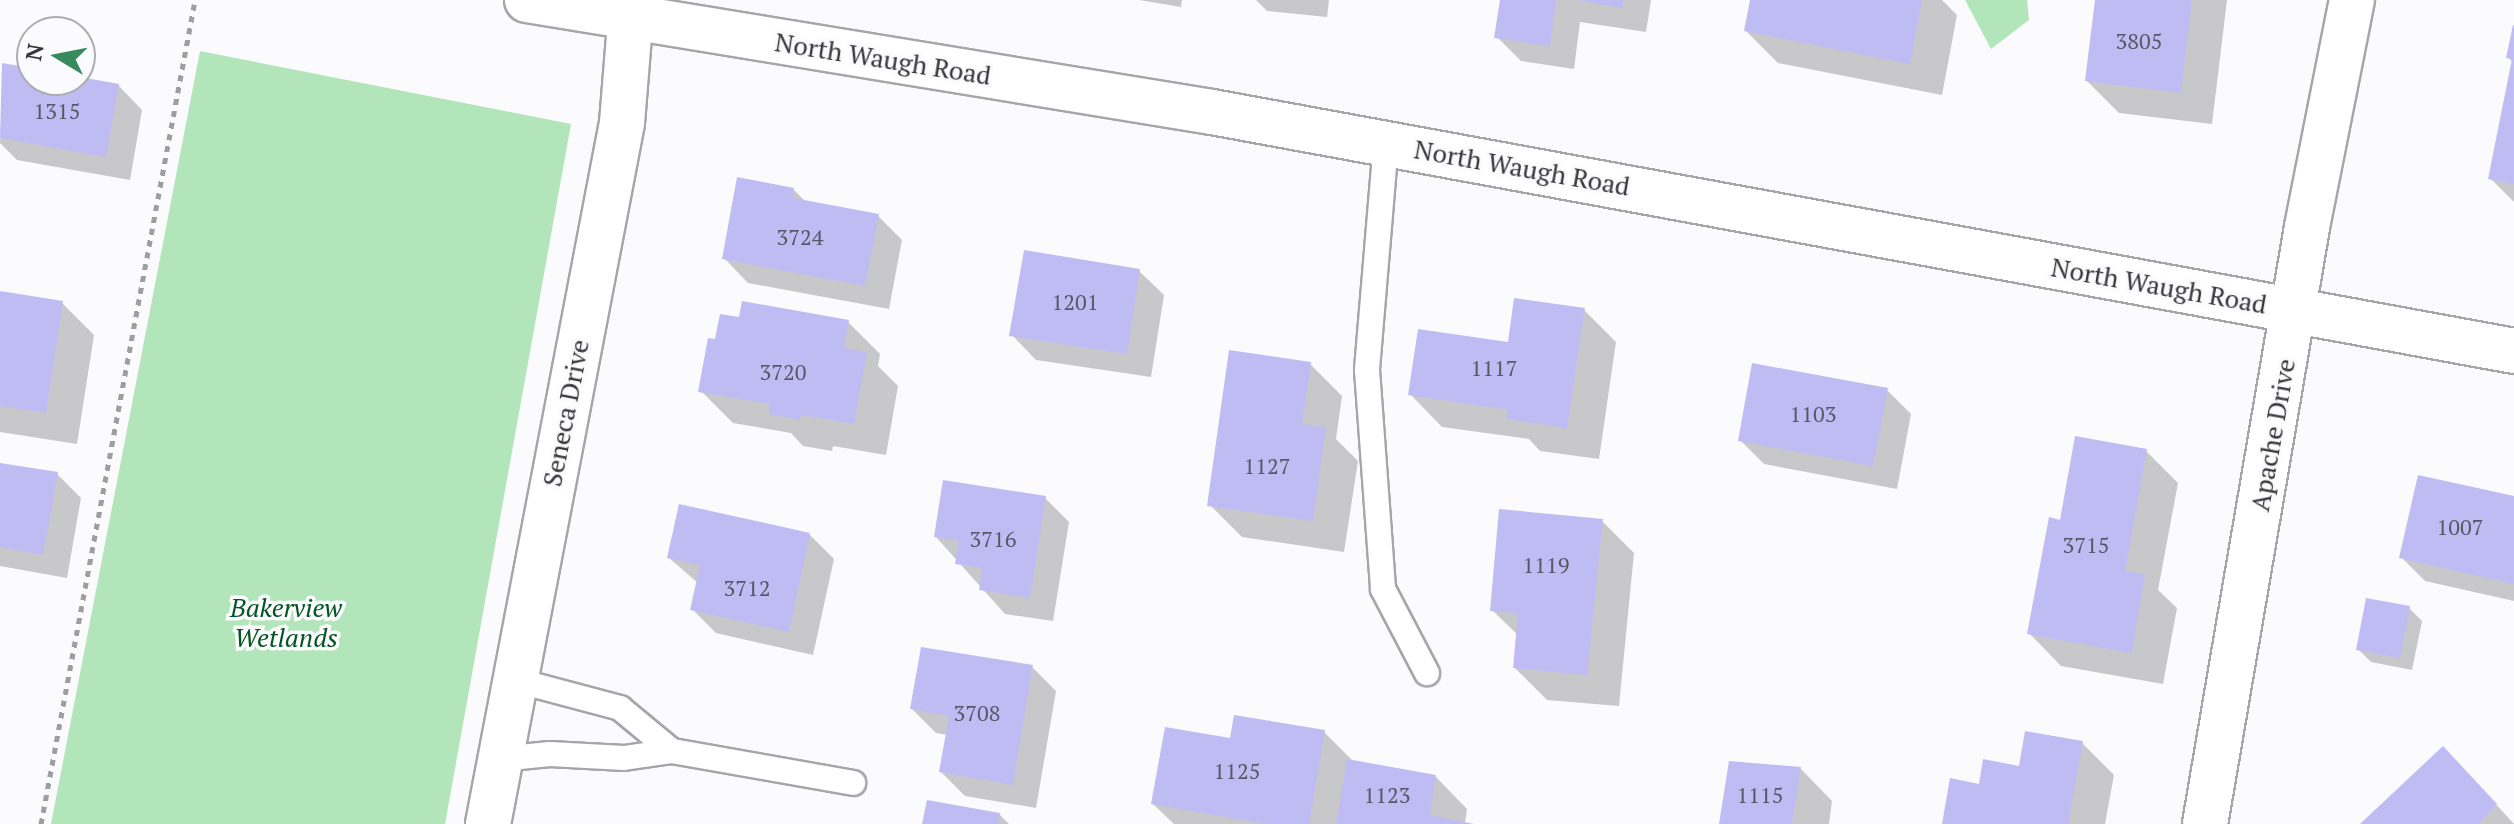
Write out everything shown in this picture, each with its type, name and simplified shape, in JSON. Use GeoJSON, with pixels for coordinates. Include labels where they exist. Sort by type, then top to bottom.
{"type":"FeatureCollection","features":[{"type":"Feature","properties":{"kind":"street","name":"North Waugh Road"},"geometry":{"type":"LineString","coordinates":[[527,0],[632,10],[1386,143],[2514,351]]}},
{"type":"Feature","properties":{"kind":"street","name":"Apache Drive"},"geometry":{"type":"LineString","coordinates":[[2205,824],[2294,310],[2352,0]]}},
{"type":"Feature","properties":{"kind":"street","name":"Seneca Drive"},"geometry":{"type":"LineString","coordinates":[[488,824],[622,123],[632,10]]}},
{"type":"Feature","properties":{"kind":"lane"},"geometry":{"type":"LineString","coordinates":[[1386,143],[1367,370],[1383,589],[1427,673]]}},
{"type":"Feature","properties":{"kind":"lane"},"geometry":{"type":"LineString","coordinates":[[515,680],[620,708],[672,751]]}},
{"type":"Feature","properties":{"kind":"lane"},"geometry":{"type":"LineString","coordinates":[[500,759],[550,754],[624,758],[672,751],[853,783]]}},
{"type":"Feature","properties":{"kind":"path"},"geometry":{"type":"LineString","coordinates":[[41,824],[195,0]]}},
{"type":"Feature","properties":{"kind":"green space"},"geometry":{"type":"Polygon","coordinates":[[[1965,0],[2027,0],[2029,20],[1991,49],[1965,0]]]}},
{"type":"Feature","properties":{"kind":"green space","name":"Bakerview Wetlands"},"geometry":{"type":"Polygon","coordinates":[[[200,51],[571,124],[445,824],[51,824],[200,51]]]}},
{"type":"Feature","properties":{"kind":"building"},"geometry":{"type":"Polygon","coordinates":[[[1500,0],[1556,0],[1550,46],[1494,38],[1500,0]]]}},
{"type":"Feature","properties":{"kind":"building"},"geometry":{"type":"Polygon","coordinates":[[[1577,0],[1624,0],[1622,8],[1577,0]]]}},
{"type":"Feature","properties":{"kind":"building"},"geometry":{"type":"Polygon","coordinates":[[[1750,0],[1922,0],[1910,64],[1744,31],[1750,0]]]}},
{"type":"Feature","properties":{"kind":"building"},"geometry":{"type":"Polygon","coordinates":[[[2095,0],[2192,0],[2181,93],[2085,81],[2095,0]]]}},
{"type":"Feature","properties":{"kind":"building"},"geometry":{"type":"Polygon","coordinates":[[[2513,25],[2514,184],[2488,179],[2512,59],[2506,58],[2513,25]]]}},
{"type":"Feature","properties":{"kind":"building"},"geometry":{"type":"Polygon","coordinates":[[[2,63],[16,65],[16,96],[96,96],[96,80],[119,84],[106,157],[0,138],[2,63]]]}},
{"type":"Feature","properties":{"kind":"building"},"geometry":{"type":"Polygon","coordinates":[[[737,177],[794,188],[793,198],[879,214],[865,286],[722,259],[737,177]]]}},
{"type":"Feature","properties":{"kind":"building"},"geometry":{"type":"Polygon","coordinates":[[[1024,250],[1140,269],[1127,354],[1009,336],[1024,250]]]}},
{"type":"Feature","properties":{"kind":"building"},"geometry":{"type":"Polygon","coordinates":[[[0,291],[63,301],[46,413],[0,406],[0,291]]]}},
{"type":"Feature","properties":{"kind":"building"},"geometry":{"type":"Polygon","coordinates":[[[1514,298],[1585,308],[1567,428],[1506,419],[1508,410],[1408,395],[1418,329],[1508,342],[1514,298]]]}},
{"type":"Feature","properties":{"kind":"building"},"geometry":{"type":"Polygon","coordinates":[[[742,301],[849,320],[844,348],[867,352],[854,424],[801,415],[800,420],[769,414],[770,404],[698,392],[708,338],[715,339],[720,314],[739,317],[742,301]]]}},
{"type":"Feature","properties":{"kind":"building"},"geometry":{"type":"Polygon","coordinates":[[[1229,350],[1311,362],[1302,424],[1326,427],[1313,521],[1207,506],[1229,350]]]}},
{"type":"Feature","properties":{"kind":"building"},"geometry":{"type":"Polygon","coordinates":[[[1752,363],[1888,388],[1873,466],[1738,441],[1752,363]]]}},
{"type":"Feature","properties":{"kind":"building"},"geometry":{"type":"Polygon","coordinates":[[[2075,436],[2147,449],[2125,571],[2145,574],[2132,653],[2027,634],[2049,517],[2060,520],[2075,436]]]}},
{"type":"Feature","properties":{"kind":"building"},"geometry":{"type":"Polygon","coordinates":[[[0,463],[58,472],[43,555],[0,547],[0,463]]]}},
{"type":"Feature","properties":{"kind":"building"},"geometry":{"type":"Polygon","coordinates":[[[2418,475],[2514,496],[2514,584],[2399,558],[2418,475]]]}},
{"type":"Feature","properties":{"kind":"building"},"geometry":{"type":"Polygon","coordinates":[[[943,480],[1046,496],[1030,598],[979,590],[982,568],[955,564],[959,541],[934,537],[943,480]]]}},
{"type":"Feature","properties":{"kind":"building"},"geometry":{"type":"Polygon","coordinates":[[[679,504],[810,533],[789,632],[690,610],[700,565],[667,558],[679,504]]]}},
{"type":"Feature","properties":{"kind":"building"},"geometry":{"type":"Polygon","coordinates":[[[1499,509],[1603,519],[1587,675],[1513,668],[1518,613],[1490,611],[1499,509]]]}},
{"type":"Feature","properties":{"kind":"building"},"geometry":{"type":"Polygon","coordinates":[[[2366,598],[2410,606],[2400,658],[2356,650],[2366,598]]]}},
{"type":"Feature","properties":{"kind":"building"},"geometry":{"type":"Polygon","coordinates":[[[921,647],[1033,665],[1013,785],[939,772],[949,716],[910,709],[921,647]]]}},
{"type":"Feature","properties":{"kind":"building"},"geometry":{"type":"Polygon","coordinates":[[[1234,715],[1325,730],[1309,824],[1266,824],[1151,804],[1165,727],[1230,738],[1234,715]]]}},
{"type":"Feature","properties":{"kind":"building"},"geometry":{"type":"Polygon","coordinates":[[[2025,731],[2083,741],[2068,824],[1942,824],[1950,778],[1979,784],[1983,759],[2019,766],[2025,731]]]}},
{"type":"Feature","properties":{"kind":"building"},"geometry":{"type":"Polygon","coordinates":[[[2443,746],[2497,804],[2478,824],[2360,824],[2443,746]]]}},
{"type":"Feature","properties":{"kind":"building"},"geometry":{"type":"Polygon","coordinates":[[[1347,759],[1436,775],[1430,815],[1474,824],[1336,824],[1347,759]]]}},
{"type":"Feature","properties":{"kind":"building"},"geometry":{"type":"Polygon","coordinates":[[[1729,761],[1801,767],[1792,824],[1719,824],[1729,761]]]}},
{"type":"Feature","properties":{"kind":"building"},"geometry":{"type":"Polygon","coordinates":[[[927,800],[1000,813],[998,824],[922,824],[927,800]]]}}]}
